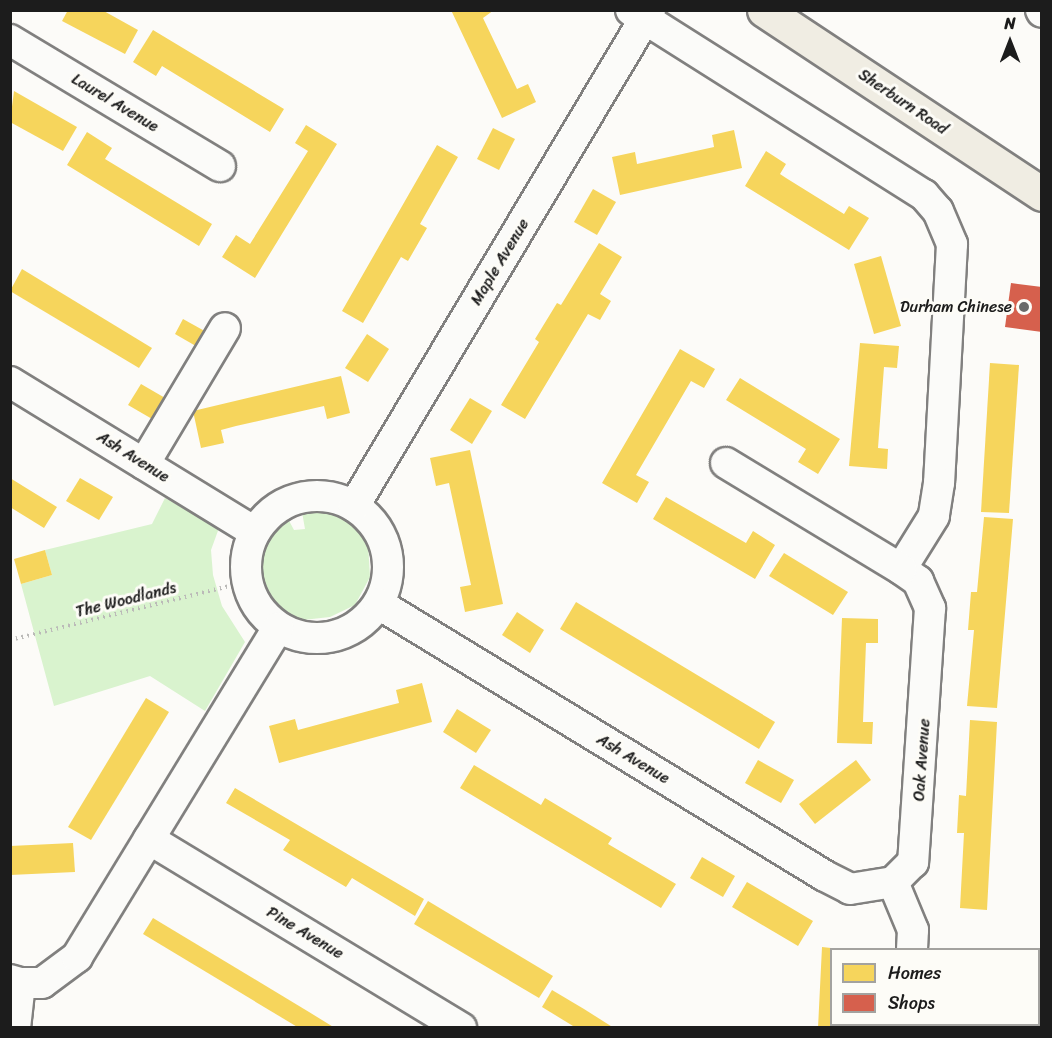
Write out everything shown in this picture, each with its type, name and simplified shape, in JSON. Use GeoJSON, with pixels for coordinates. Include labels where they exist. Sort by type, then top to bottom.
{"type":"FeatureCollection","features":[{"type":"Feature","properties":{"kind":"main road","name":"Sherburn Road"},"geometry":{"type":"LineString","coordinates":[[772,13],[1041,194]]}},
{"type":"Feature","properties":{"kind":"street","name":"Maple Avenue"},"geometry":{"type":"LineString","coordinates":[[354,506],[642,13],[924,195],[938,211],[952,244],[939,483],[934,516],[901,569]]}},
{"type":"Feature","properties":{"kind":"street","name":"Laurel Avenue"},"geometry":{"type":"LineString","coordinates":[[10,40],[220,166]]}},
{"type":"Feature","properties":{"kind":"street"},"geometry":{"type":"LineString","coordinates":[[144,464],[225,328]]}},
{"type":"Feature","properties":{"kind":"street","name":"Ash Avenue"},"geometry":{"type":"LineString","coordinates":[[10,382],[255,532]]}},
{"type":"Feature","properties":{"kind":"street","name":"Oak Avenue"},"geometry":{"type":"LineString","coordinates":[[726,463],[918,581],[930,608],[930,640],[913,862],[893,882]]}},
{"type":"Feature","properties":{"kind":"street"},"geometry":{"type":"LineString","coordinates":[[325,496],[354,506],[374,522],[384,541],[389,564],[387,585],[379,604],[363,623],[334,637],[304,638],[278,628],[259,610],[247,582],[246,555],[255,532],[274,509],[297,498],[325,496]]}},
{"type":"Feature","properties":{"kind":"street","name":"Ash Avenue"},"geometry":{"type":"LineString","coordinates":[[379,604],[825,876],[850,889],[893,882]]}},
{"type":"Feature","properties":{"kind":"street"},"geometry":{"type":"LineString","coordinates":[[15,1028],[15,982],[42,984],[77,957],[278,628]]}},
{"type":"Feature","properties":{"kind":"street","name":"Pine Avenue"},"geometry":{"type":"LineString","coordinates":[[149,839],[462,1028]]}},
{"type":"Feature","properties":{"kind":"street"},"geometry":{"type":"LineString","coordinates":[[893,882],[913,930],[912,948]]}},
{"type":"Feature","properties":{"kind":"path","name":"The Woodlands"},"geometry":{"type":"LineString","coordinates":[[10,640],[247,582]]}},
{"type":"Feature","properties":{"kind":"green space"},"geometry":{"type":"Polygon","coordinates":[[[165,498],[219,528],[211,550],[213,575],[222,606],[245,642],[205,711],[150,676],[54,706],[21,584],[52,575],[45,550],[152,524],[165,498]]]}},
{"type":"Feature","properties":{"kind":"green space"},"geometry":{"type":"Polygon","coordinates":[[[321,509],[354,525],[368,543],[370,577],[355,605],[330,617],[303,620],[287,614],[264,589],[259,574],[259,549],[286,515],[294,530],[305,529],[302,512],[321,509]]]}},
{"type":"Feature","properties":{"kind":"building: Homes"},"geometry":{"type":"Polygon","coordinates":[[[68,10],[102,10],[138,30],[125,54],[62,21],[68,10]]]}},
{"type":"Feature","properties":{"kind":"building: Homes"},"geometry":{"type":"Polygon","coordinates":[[[451,10],[494,10],[483,18],[517,89],[528,84],[536,102],[502,118],[451,10]]]}},
{"type":"Feature","properties":{"kind":"building: Homes"},"geometry":{"type":"Polygon","coordinates":[[[153,30],[284,109],[270,132],[162,66],[156,76],[133,62],[153,30]]]}},
{"type":"Feature","properties":{"kind":"building: Homes"},"geometry":{"type":"Polygon","coordinates":[[[14,91],[77,127],[63,151],[10,122],[14,91]]]}},
{"type":"Feature","properties":{"kind":"building: Homes"},"geometry":{"type":"Polygon","coordinates":[[[306,125],[337,144],[255,278],[222,257],[236,235],[250,244],[308,151],[295,143],[306,125]]]}},
{"type":"Feature","properties":{"kind":"building: Homes"},"geometry":{"type":"Polygon","coordinates":[[[493,128],[515,139],[499,170],[477,159],[493,128]]]}},
{"type":"Feature","properties":{"kind":"building: Homes"},"geometry":{"type":"Polygon","coordinates":[[[734,130],[742,168],[620,195],[612,157],[635,152],[637,164],[714,147],[712,135],[734,130]]]}},
{"type":"Feature","properties":{"kind":"building: Homes"},"geometry":{"type":"Polygon","coordinates":[[[87,132],[112,148],[105,159],[212,224],[199,246],[67,165],[87,132]]]}},
{"type":"Feature","properties":{"kind":"building: Homes"},"geometry":{"type":"Polygon","coordinates":[[[437,145],[458,157],[420,224],[427,228],[408,261],[401,257],[363,323],[342,311],[437,145]]]}},
{"type":"Feature","properties":{"kind":"building: Homes"},"geometry":{"type":"Polygon","coordinates":[[[766,151],[786,164],[780,174],[786,178],[844,214],[849,206],[869,218],[849,250],[745,186],[766,151]]]}},
{"type":"Feature","properties":{"kind":"building: Homes"},"geometry":{"type":"Polygon","coordinates":[[[593,189],[616,202],[597,235],[574,222],[593,189]]]}},
{"type":"Feature","properties":{"kind":"building: Homes"},"geometry":{"type":"Polygon","coordinates":[[[599,243],[622,257],[600,294],[611,301],[600,320],[588,314],[525,419],[501,405],[539,342],[535,339],[557,303],[561,305],[599,243]]]}},
{"type":"Feature","properties":{"kind":"building: Homes"},"geometry":{"type":"Polygon","coordinates":[[[881,256],[901,326],[874,334],[854,264],[881,256]]]}},
{"type":"Feature","properties":{"kind":"building: Homes"},"geometry":{"type":"Polygon","coordinates":[[[22,269],[152,348],[139,368],[10,291],[22,269]]]}},
{"type":"Feature","properties":{"kind":"building: Homes"},"geometry":{"type":"Polygon","coordinates":[[[183,319],[210,334],[201,349],[175,334],[183,319]]]}},
{"type":"Feature","properties":{"kind":"building: Homes"},"geometry":{"type":"Polygon","coordinates":[[[367,334],[389,349],[368,382],[345,368],[367,334]]]}},
{"type":"Feature","properties":{"kind":"building: Homes"},"geometry":{"type":"Polygon","coordinates":[[[860,343],[899,346],[897,368],[884,367],[878,448],[888,449],[887,469],[849,466],[860,343]]]}},
{"type":"Feature","properties":{"kind":"building: Homes"},"geometry":{"type":"Polygon","coordinates":[[[680,349],[715,369],[704,388],[691,381],[636,475],[649,482],[637,503],[602,483],[680,349]]]}},
{"type":"Feature","properties":{"kind":"building: Homes"},"geometry":{"type":"Polygon","coordinates":[[[990,363],[1019,365],[1009,513],[981,512],[990,363]]]}},
{"type":"Feature","properties":{"kind":"building: Homes"},"geometry":{"type":"Polygon","coordinates":[[[341,376],[350,413],[327,419],[324,406],[236,426],[221,430],[224,443],[201,448],[193,411],[341,376]]]}},
{"type":"Feature","properties":{"kind":"building: Homes"},"geometry":{"type":"Polygon","coordinates":[[[740,378],[840,439],[818,474],[798,462],[806,449],[726,400],[740,378]]]}},
{"type":"Feature","properties":{"kind":"building: Homes"},"geometry":{"type":"Polygon","coordinates":[[[141,384],[172,402],[159,423],[128,405],[141,384]]]}},
{"type":"Feature","properties":{"kind":"building: Homes"},"geometry":{"type":"Polygon","coordinates":[[[470,398],[492,411],[472,444],[450,430],[470,398]]]}},
{"type":"Feature","properties":{"kind":"building: Homes"},"geometry":{"type":"Polygon","coordinates":[[[470,450],[503,604],[465,612],[460,587],[471,585],[449,483],[436,486],[430,458],[470,450]]]}},
{"type":"Feature","properties":{"kind":"building: Homes"},"geometry":{"type":"Polygon","coordinates":[[[10,478],[57,507],[44,528],[10,507],[10,478]]]}},
{"type":"Feature","properties":{"kind":"building: Homes"},"geometry":{"type":"Polygon","coordinates":[[[80,478],[113,497],[99,520],[66,501],[80,478]]]}},
{"type":"Feature","properties":{"kind":"building: Homes"},"geometry":{"type":"Polygon","coordinates":[[[666,497],[746,543],[753,531],[775,545],[755,579],[653,519],[666,497]]]}},
{"type":"Feature","properties":{"kind":"building: Homes"},"geometry":{"type":"Polygon","coordinates":[[[984,517],[1013,519],[997,708],[967,706],[974,630],[968,630],[971,592],[977,592],[984,517]]]}},
{"type":"Feature","properties":{"kind":"building: Homes"},"geometry":{"type":"Polygon","coordinates":[[[45,550],[52,575],[21,584],[14,559],[45,550]]]}},
{"type":"Feature","properties":{"kind":"building: Homes"},"geometry":{"type":"Polygon","coordinates":[[[784,553],[848,592],[833,615],[769,576],[784,553]]]}},
{"type":"Feature","properties":{"kind":"building: Homes"},"geometry":{"type":"Polygon","coordinates":[[[576,602],[775,722],[759,749],[560,629],[576,602]]]}},
{"type":"Feature","properties":{"kind":"building: Homes"},"geometry":{"type":"Polygon","coordinates":[[[517,612],[544,630],[530,653],[502,635],[517,612]]]}},
{"type":"Feature","properties":{"kind":"building: Homes"},"geometry":{"type":"Polygon","coordinates":[[[842,618],[878,619],[878,643],[866,643],[863,722],[873,722],[872,744],[837,743],[842,618]]]}},
{"type":"Feature","properties":{"kind":"building: Homes"},"geometry":{"type":"Polygon","coordinates":[[[422,683],[432,722],[279,763],[269,726],[295,719],[298,730],[399,703],[396,690],[422,683]]]}},
{"type":"Feature","properties":{"kind":"building: Homes"},"geometry":{"type":"Polygon","coordinates":[[[146,698],[169,712],[91,840],[68,827],[146,698]]]}},
{"type":"Feature","properties":{"kind":"building: Homes"},"geometry":{"type":"Polygon","coordinates":[[[457,709],[491,730],[476,753],[443,732],[457,709]]]}},
{"type":"Feature","properties":{"kind":"building: Homes"},"geometry":{"type":"Polygon","coordinates":[[[970,720],[997,722],[987,910],[960,908],[964,833],[957,833],[959,795],[966,796],[970,720]]]}},
{"type":"Feature","properties":{"kind":"building: Homes"},"geometry":{"type":"Polygon","coordinates":[[[758,760],[794,780],[781,803],[745,783],[758,760]]]}},
{"type":"Feature","properties":{"kind":"building: Homes"},"geometry":{"type":"Polygon","coordinates":[[[856,760],[871,780],[815,824],[799,804],[856,760]]]}},
{"type":"Feature","properties":{"kind":"building: Homes"},"geometry":{"type":"Polygon","coordinates":[[[474,765],[541,805],[545,798],[612,838],[608,844],[676,884],[661,908],[460,788],[474,765]]]}},
{"type":"Feature","properties":{"kind":"building: Homes"},"geometry":{"type":"Polygon","coordinates":[[[235,788],[424,899],[415,916],[352,878],[346,887],[283,850],[290,840],[226,803],[235,788]]]}},
{"type":"Feature","properties":{"kind":"building: Homes"},"geometry":{"type":"Polygon","coordinates":[[[73,843],[75,872],[10,875],[10,846],[73,843]]]}},
{"type":"Feature","properties":{"kind":"building: Homes"},"geometry":{"type":"Polygon","coordinates":[[[702,857],[735,876],[723,897],[690,878],[702,857]]]}},
{"type":"Feature","properties":{"kind":"building: Homes"},"geometry":{"type":"Polygon","coordinates":[[[747,882],[813,921],[798,946],[732,907],[747,882]]]}},
{"type":"Feature","properties":{"kind":"building: Homes"},"geometry":{"type":"Polygon","coordinates":[[[428,901],[553,976],[539,998],[414,924],[428,901]]]}},
{"type":"Feature","properties":{"kind":"building: Homes"},"geometry":{"type":"Polygon","coordinates":[[[153,918],[335,1028],[299,1028],[143,934],[153,918]]]}},
{"type":"Feature","properties":{"kind":"building: Homes"},"geometry":{"type":"Polygon","coordinates":[[[822,947],[831,948],[830,1026],[844,1028],[818,1028],[822,947]]]}},
{"type":"Feature","properties":{"kind":"building: Homes"},"geometry":{"type":"Polygon","coordinates":[[[552,990],[614,1028],[573,1026],[542,1007],[552,990]]]}},
{"type":"Feature","properties":{"kind":"building: Shops","name":"Durham Chinese"},"geometry":{"type":"Polygon","coordinates":[[[1011,283],[1042,287],[1042,332],[1005,327],[1011,283]]]}},
{"type":"Feature","properties":{"kind":"place","name":"Durham Chinese"},"geometry":{"type":"Point","coordinates":[1024,307]}}]}
